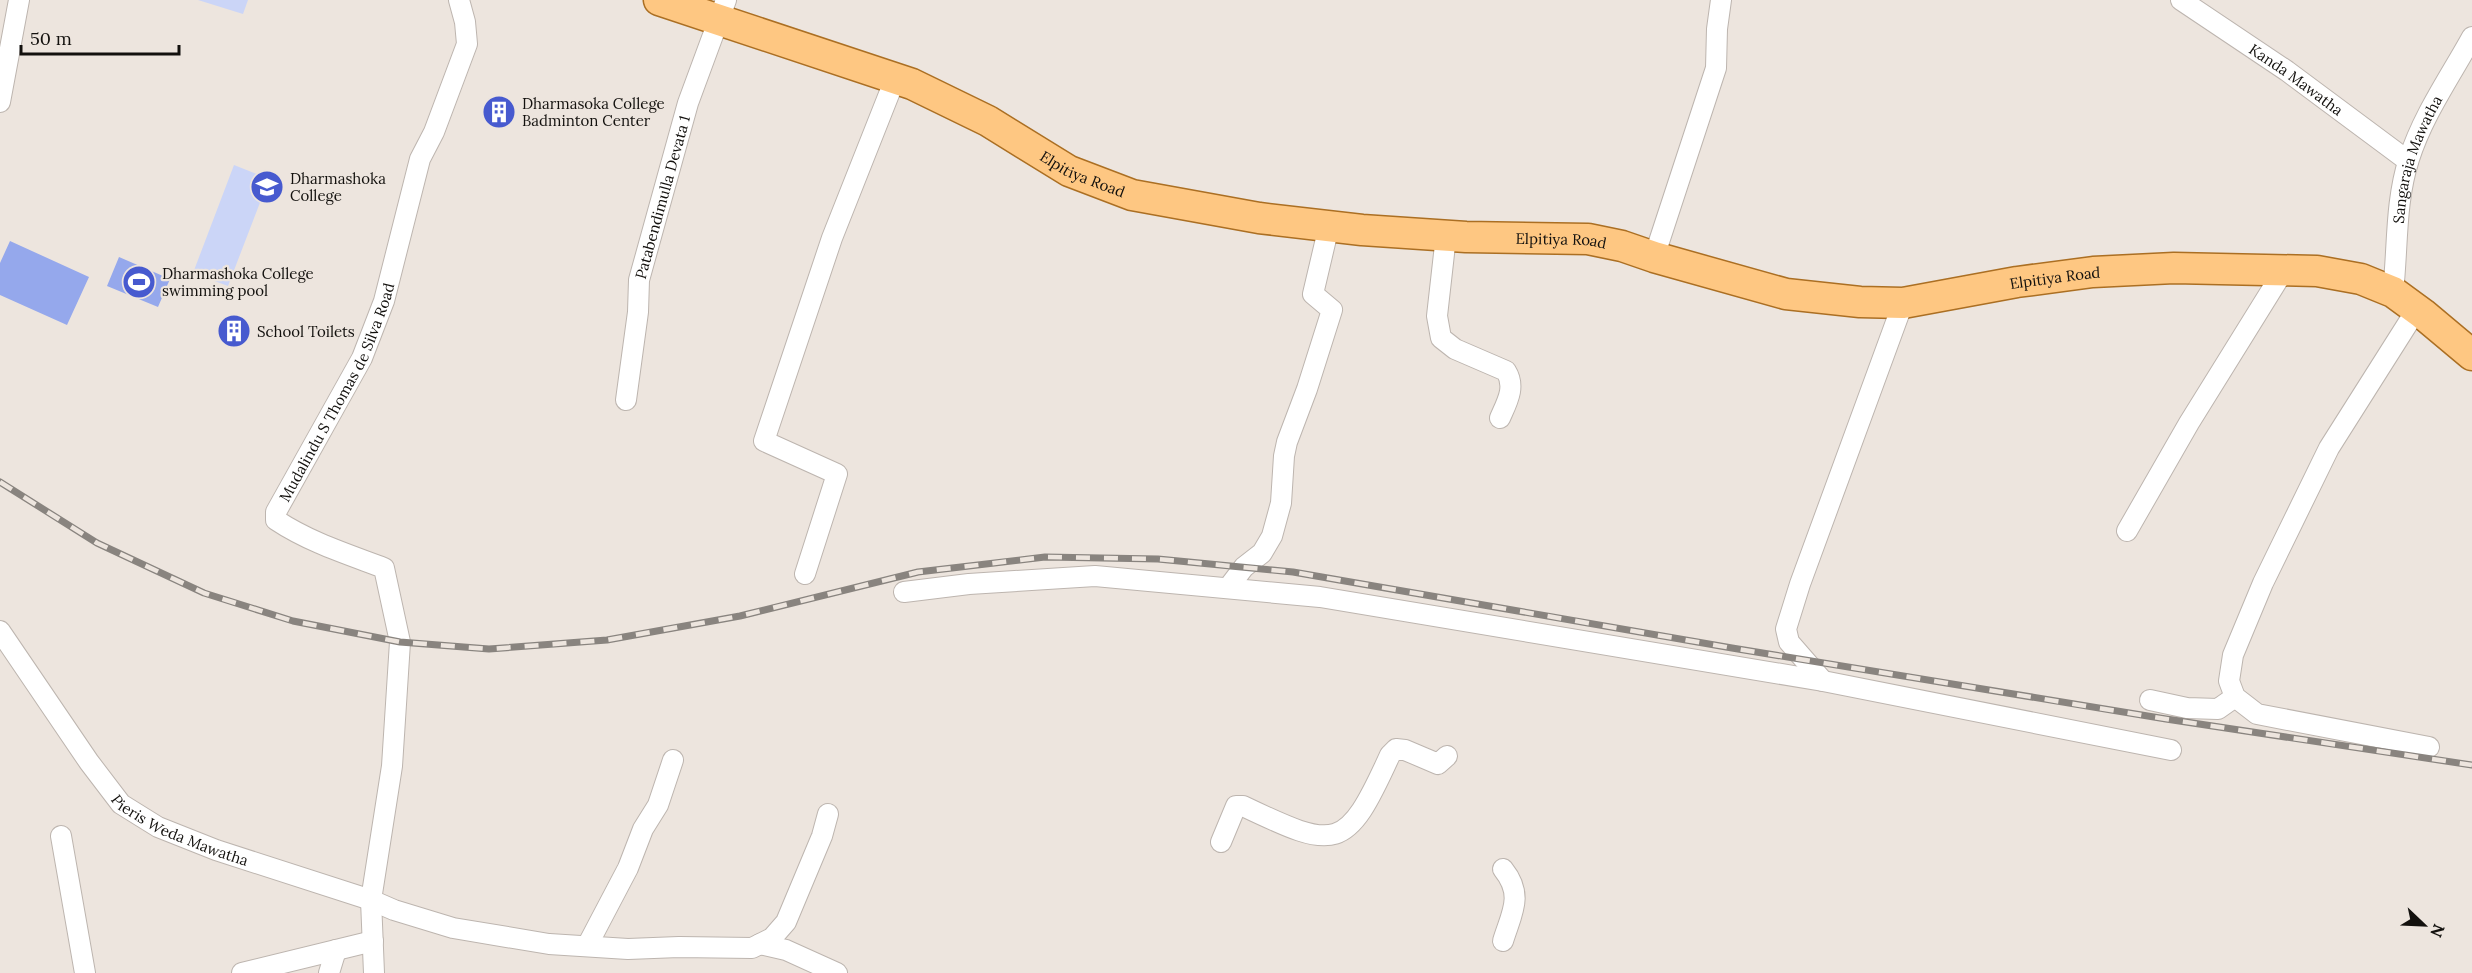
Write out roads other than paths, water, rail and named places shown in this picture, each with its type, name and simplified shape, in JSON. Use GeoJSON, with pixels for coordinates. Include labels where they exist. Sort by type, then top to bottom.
{"type":"FeatureCollection","features":[{"type":"Feature","properties":{"kind":"main road","name":"Elpitiya Road"},"geometry":{"type":"LineString","coordinates":[[659,0],[722,11],[912,84],[988,122],[1069,171],[1132,195],[1259,218],[1329,226],[1446,236],[1588,239],[1622,246],[1786,294],[1860,302],[1903,303],[2017,282],[2093,272],[2174,268],[2317,271],[2361,279],[2393,292],[2418,309],[2472,356]]}},
{"type":"Feature","properties":{"kind":"street"},"geometry":{"type":"LineString","coordinates":[[0,102],[19,0]]}},
{"type":"Feature","properties":{"kind":"street","name":"Mudalindu S Thomas de Silva Road"},"geometry":{"type":"LineString","coordinates":[[371,900],[392,766],[400,642],[384,568],[329,548],[289,529],[276,520],[276,512],[362,358],[384,301],[420,159],[434,132],[467,44],[465,22],[459,0]]}},
{"type":"Feature","properties":{"kind":"street"},"geometry":{"type":"LineString","coordinates":[[1654,257],[1716,68],[1717,28],[1721,0]]}},
{"type":"Feature","properties":{"kind":"street","name":"Kanda Mawatha"},"geometry":{"type":"LineString","coordinates":[[2181,0],[2288,71],[2408,161]]}},
{"type":"Feature","properties":{"kind":"street","name":"Patabendimulla Devata 1"},"geometry":{"type":"LineString","coordinates":[[626,400],[638,312],[639,280],[687,103],[722,11]]}},
{"type":"Feature","properties":{"kind":"street","name":"Sangaraja Mawatha"},"geometry":{"type":"LineString","coordinates":[[2393,292],[2401,192],[2408,161],[2417,135],[2472,37]]}},
{"type":"Feature","properties":{"kind":"street"},"geometry":{"type":"LineString","coordinates":[[805,574],[837,474],[764,441],[832,238],[895,79]]}},
{"type":"Feature","properties":{"kind":"street"},"geometry":{"type":"LineString","coordinates":[[1228,588],[1244,567],[1262,553],[1272,536],[1278,516],[1287,442],[1307,389],[1332,310],[1313,294],[1329,226]]}},
{"type":"Feature","properties":{"kind":"street"},"geometry":{"type":"LineString","coordinates":[[1446,236],[1437,316],[1441,338],[1455,349],[1506,371],[1510,378],[1511,393],[1500,418]]}},
{"type":"Feature","properties":{"kind":"street"},"geometry":{"type":"LineString","coordinates":[[2127,531],[2194,414],[2284,270]]}},
{"type":"Feature","properties":{"kind":"street"},"geometry":{"type":"LineString","coordinates":[[1822,681],[1790,642],[1786,629],[1800,584],[1903,303]]}},
{"type":"Feature","properties":{"kind":"street"},"geometry":{"type":"LineString","coordinates":[[2418,309],[2329,448],[2263,583],[2234,655],[2229,681],[2235,698],[2257,714],[2429,747]]}},
{"type":"Feature","properties":{"kind":"street"},"geometry":{"type":"LineString","coordinates":[[903,592],[1095,576],[1320,597],[1822,681],[2171,750]]}},
{"type":"Feature","properties":{"kind":"street","name":"Pieris Weda Mawatha"},"geometry":{"type":"LineString","coordinates":[[0,631],[89,762],[121,804],[158,827],[216,850],[371,900],[394,910],[469,932],[569,946],[628,949],[679,946],[752,948],[760,944]]}},
{"type":"Feature","properties":{"kind":"street"},"geometry":{"type":"LineString","coordinates":[[2150,700],[2187,708],[2218,710],[2235,698]]}},
{"type":"Feature","properties":{"kind":"street"},"geometry":{"type":"LineString","coordinates":[[1221,842],[1236,806],[1243,806],[1314,836],[1335,835],[1349,827],[1360,815],[1390,755],[1396,749],[1405,750],[1438,765],[1447,756]]}},
{"type":"Feature","properties":{"kind":"street"},"geometry":{"type":"LineString","coordinates":[[587,946],[628,868],[643,829],[658,805],[673,760]]}},
{"type":"Feature","properties":{"kind":"street"},"geometry":{"type":"LineString","coordinates":[[760,944],[772,938],[786,922],[822,836],[828,814]]}},
{"type":"Feature","properties":{"kind":"street"},"geometry":{"type":"LineString","coordinates":[[61,836],[85,973]]}},
{"type":"Feature","properties":{"kind":"street"},"geometry":{"type":"LineString","coordinates":[[1503,869],[1513,882],[1516,897],[1503,941]]}},
{"type":"Feature","properties":{"kind":"street"},"geometry":{"type":"LineString","coordinates":[[371,900],[374,973]]}},
{"type":"Feature","properties":{"kind":"street"},"geometry":{"type":"LineString","coordinates":[[242,973],[373,941]]}},
{"type":"Feature","properties":{"kind":"street"},"geometry":{"type":"LineString","coordinates":[[760,944],[786,950],[837,973]]}},
{"type":"Feature","properties":{"kind":"street"},"geometry":{"type":"LineString","coordinates":[[329,973],[336,950]]}},
{"type":"Feature","properties":{"kind":"water"},"geometry":{"type":"Polygon","coordinates":[[[10,241],[89,277],[67,325],[0,295],[0,263],[10,241]]]}},
{"type":"Feature","properties":{"kind":"water","name":"Dharmashoka College swimming pool"},"geometry":{"type":"Polygon","coordinates":[[[119,257],[170,279],[158,307],[107,286],[119,257]]]}},
{"type":"Feature","properties":{"kind":"railway"},"geometry":{"type":"LineString","coordinates":[[0,482],[97,543],[204,593],[293,621],[400,642],[489,649],[607,640],[740,616],[918,572],[1045,557],[1158,559],[1293,572],[1732,648],[2166,719],[2472,765]]}},
{"type":"Feature","properties":{"kind":"place","name":"Dharmasoka College Badminton Center"},"geometry":{"type":"Point","coordinates":[499,112]}},
{"type":"Feature","properties":{"kind":"place","name":"Dharmashoka College"},"geometry":{"type":"Point","coordinates":[267,187]}},
{"type":"Feature","properties":{"kind":"place","name":"Dharmashoka College swimming pool"},"geometry":{"type":"Point","coordinates":[139,282]}},
{"type":"Feature","properties":{"kind":"place","name":"School Toilets"},"geometry":{"type":"Point","coordinates":[234,331]}}]}
